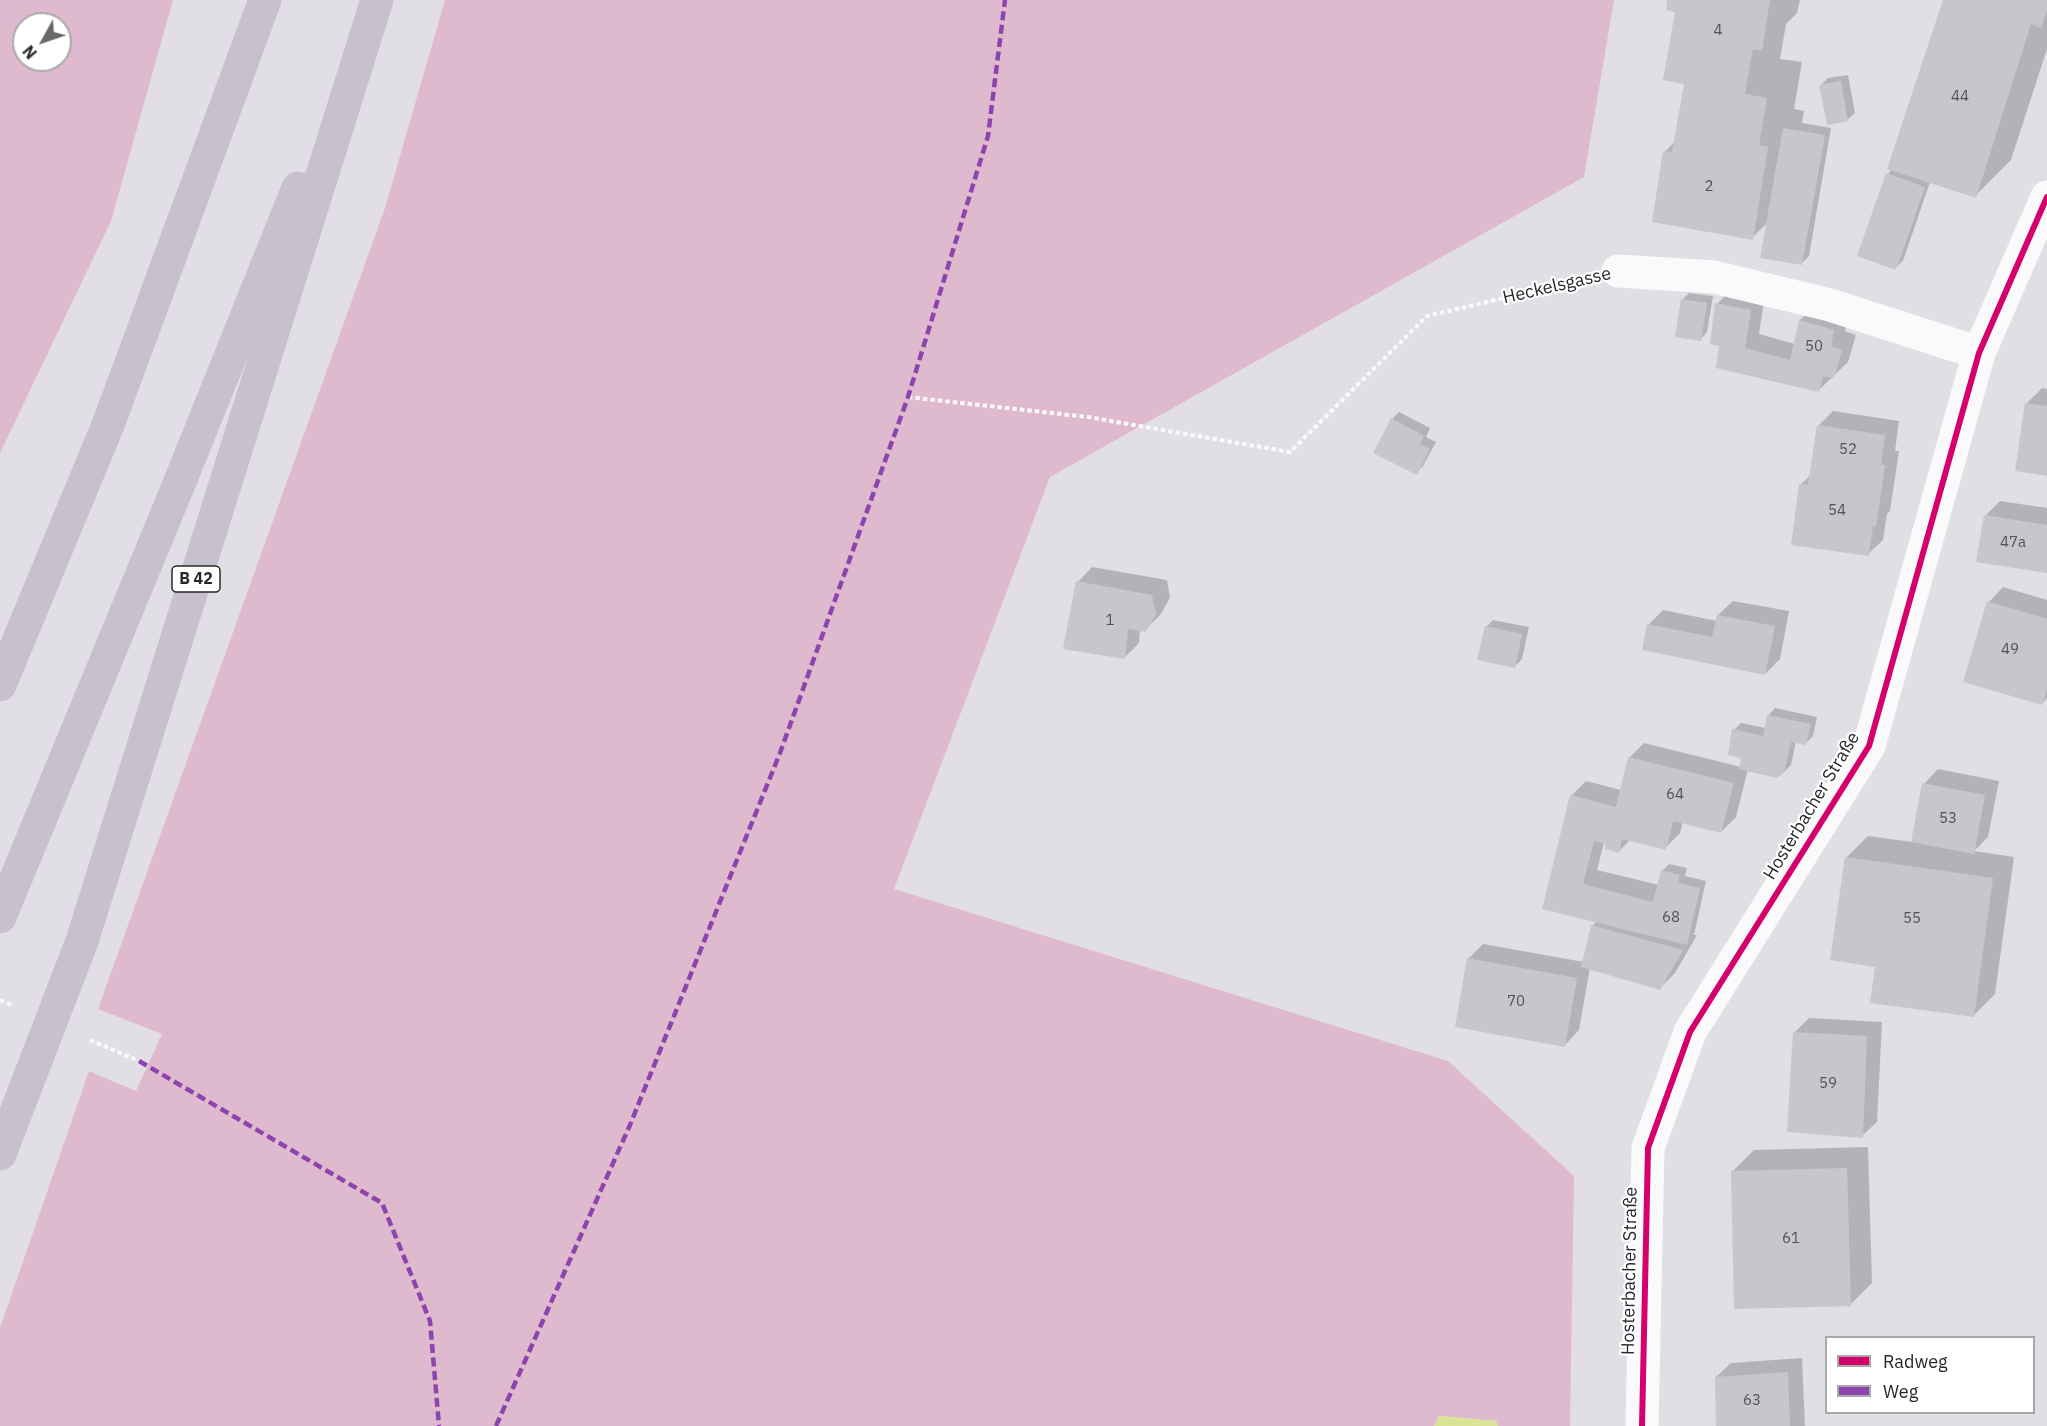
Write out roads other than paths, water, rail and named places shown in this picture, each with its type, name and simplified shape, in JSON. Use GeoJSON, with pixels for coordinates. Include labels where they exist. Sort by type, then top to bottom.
{"type":"FeatureCollection","features":[{"type":"Feature","properties":{"kind":"highway"},"geometry":{"type":"LineString","coordinates":[[0,685],[108,425],[265,0]]}},
{"type":"Feature","properties":{"kind":"highway","name":"B 42"},"geometry":{"type":"LineString","coordinates":[[0,917],[375,0]]}},
{"type":"Feature","properties":{"kind":"highway","name":"B 42"},"geometry":{"type":"LineString","coordinates":[[0,1154],[82,941],[375,0]]}},
{"type":"Feature","properties":{"kind":"street","name":"Hosterbacher Straße"},"geometry":{"type":"LineString","coordinates":[[1642,1426],[1648,1148],[1690,1032],[1869,746],[1979,353],[2047,197]]}},
{"type":"Feature","properties":{"kind":"street","name":"Heckelsgasse"},"geometry":{"type":"LineString","coordinates":[[1618,271],[1714,277],[1830,304],[1979,353]]}}]}
